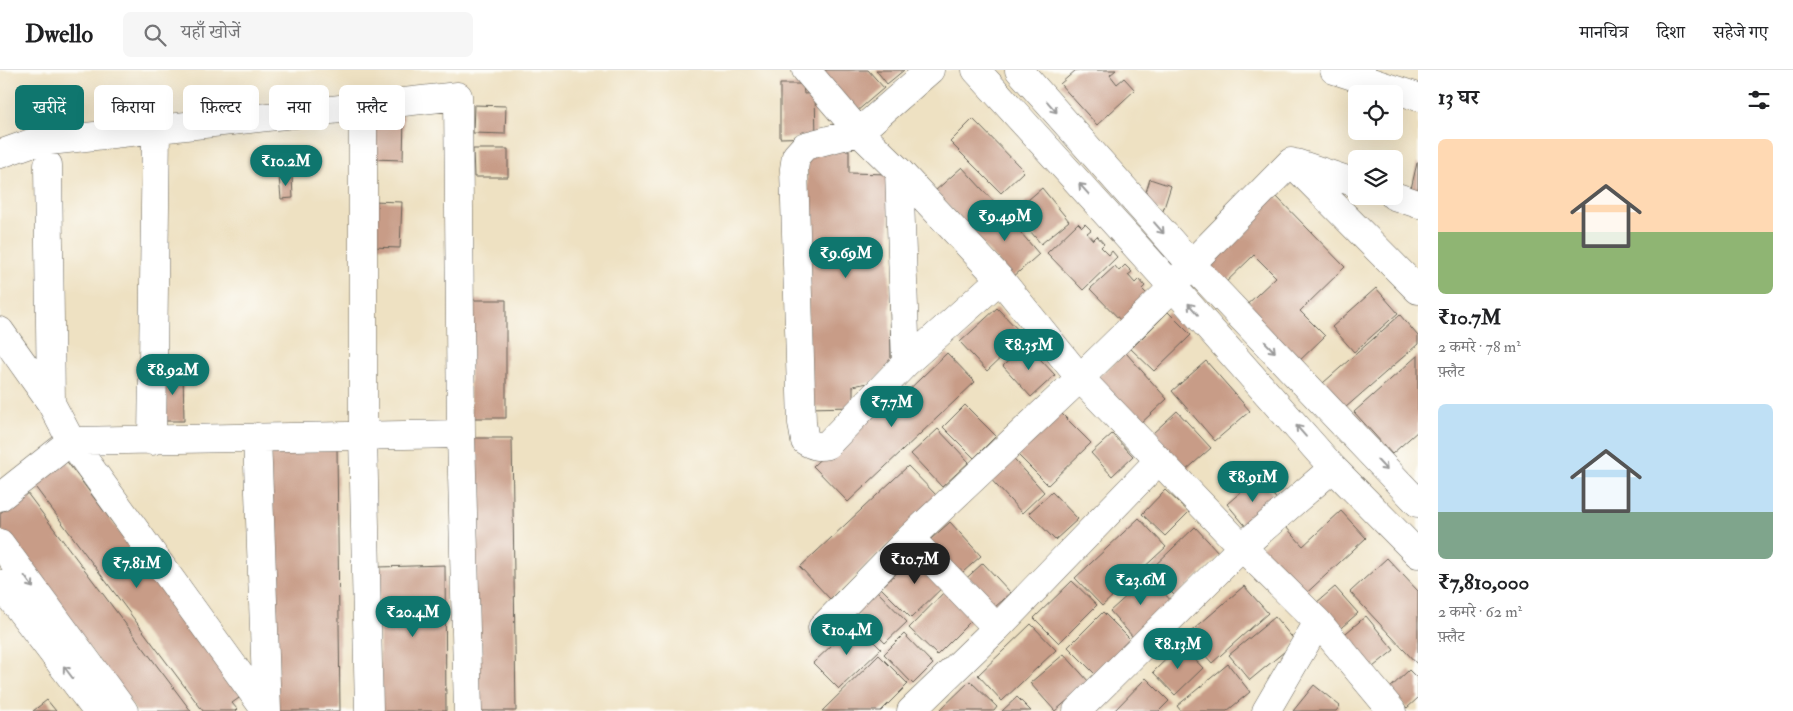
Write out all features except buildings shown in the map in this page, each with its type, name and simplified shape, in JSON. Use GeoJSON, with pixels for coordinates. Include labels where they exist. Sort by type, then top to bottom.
{"type":"FeatureCollection","features":[{"type":"Feature","properties":{"kind":"street"},"geometry":{"type":"LineString","coordinates":[[806,70],[859,132],[899,171],[1000,279],[1080,378],[1242,547],[1318,622],[1392,711]]}},
{"type":"Feature","properties":{"kind":"street"},"geometry":{"type":"LineString","coordinates":[[930,70],[859,132],[805,146],[796,156],[794,169],[802,423],[805,441],[821,447],[827,444],[906,363],[1000,279]]}},
{"type":"Feature","properties":{"kind":"street"},"geometry":{"type":"LineString","coordinates":[[976,70],[1173,287],[1333,468],[1418,554]]}},
{"type":"Feature","properties":{"kind":"street"},"geometry":{"type":"LineString","coordinates":[[1019,70],[1191,264],[1418,503]]}},
{"type":"Feature","properties":{"kind":"street"},"geometry":{"type":"LineString","coordinates":[[1334,70],[1418,97]]}},
{"type":"Feature","properties":{"kind":"street"},"geometry":{"type":"LineString","coordinates":[[405,102],[458,96],[461,434],[468,711]]}},
{"type":"Feature","properties":{"kind":"street"},"geometry":{"type":"LineString","coordinates":[[173,127],[339,110]]}},
{"type":"Feature","properties":{"kind":"street"},"geometry":{"type":"LineString","coordinates":[[0,154],[32,143],[147,130]]}},
{"type":"Feature","properties":{"kind":"street"},"geometry":{"type":"LineString","coordinates":[[152,441],[156,130]]}},
{"type":"Feature","properties":{"kind":"street"},"geometry":{"type":"LineString","coordinates":[[363,130],[363,435],[369,711]]}},
{"type":"Feature","properties":{"kind":"street"},"geometry":{"type":"LineString","coordinates":[[822,628],[910,538],[1080,378],[1173,287],[1191,264],[1292,162]]}},
{"type":"Feature","properties":{"kind":"street"},"geometry":{"type":"LineString","coordinates":[[1292,162],[1348,180]]}},
{"type":"Feature","properties":{"kind":"street"},"geometry":{"type":"LineString","coordinates":[[1292,162],[1418,290]]}},
{"type":"Feature","properties":{"kind":"street"},"geometry":{"type":"LineString","coordinates":[[48,165],[51,403]]}},
{"type":"Feature","properties":{"kind":"street"},"geometry":{"type":"LineString","coordinates":[[899,171],[906,363]]}},
{"type":"Feature","properties":{"kind":"street"},"geometry":{"type":"LineString","coordinates":[[1403,199],[1418,204]]}},
{"type":"Feature","properties":{"kind":"street"},"geometry":{"type":"LineString","coordinates":[[0,331],[51,403],[70,441],[266,711]]}},
{"type":"Feature","properties":{"kind":"street"},"geometry":{"type":"LineString","coordinates":[[0,497],[70,441],[461,434]]}},
{"type":"Feature","properties":{"kind":"street"},"geometry":{"type":"LineString","coordinates":[[258,437],[266,711]]}},
{"type":"Feature","properties":{"kind":"street"},"geometry":{"type":"LineString","coordinates":[[911,711],[997,628],[1159,460]]}},
{"type":"Feature","properties":{"kind":"street"},"geometry":{"type":"LineString","coordinates":[[1077,711],[1242,547],[1333,468]]}},
{"type":"Feature","properties":{"kind":"street"},"geometry":{"type":"LineString","coordinates":[[910,538],[997,628]]}},
{"type":"Feature","properties":{"kind":"street"},"geometry":{"type":"LineString","coordinates":[[0,543],[124,711]]}},
{"type":"Feature","properties":{"kind":"street"},"geometry":{"type":"LineString","coordinates":[[0,584],[97,711]]}},
{"type":"Feature","properties":{"kind":"street"},"geometry":{"type":"LineString","coordinates":[[1266,711],[1318,622]]}}]}
